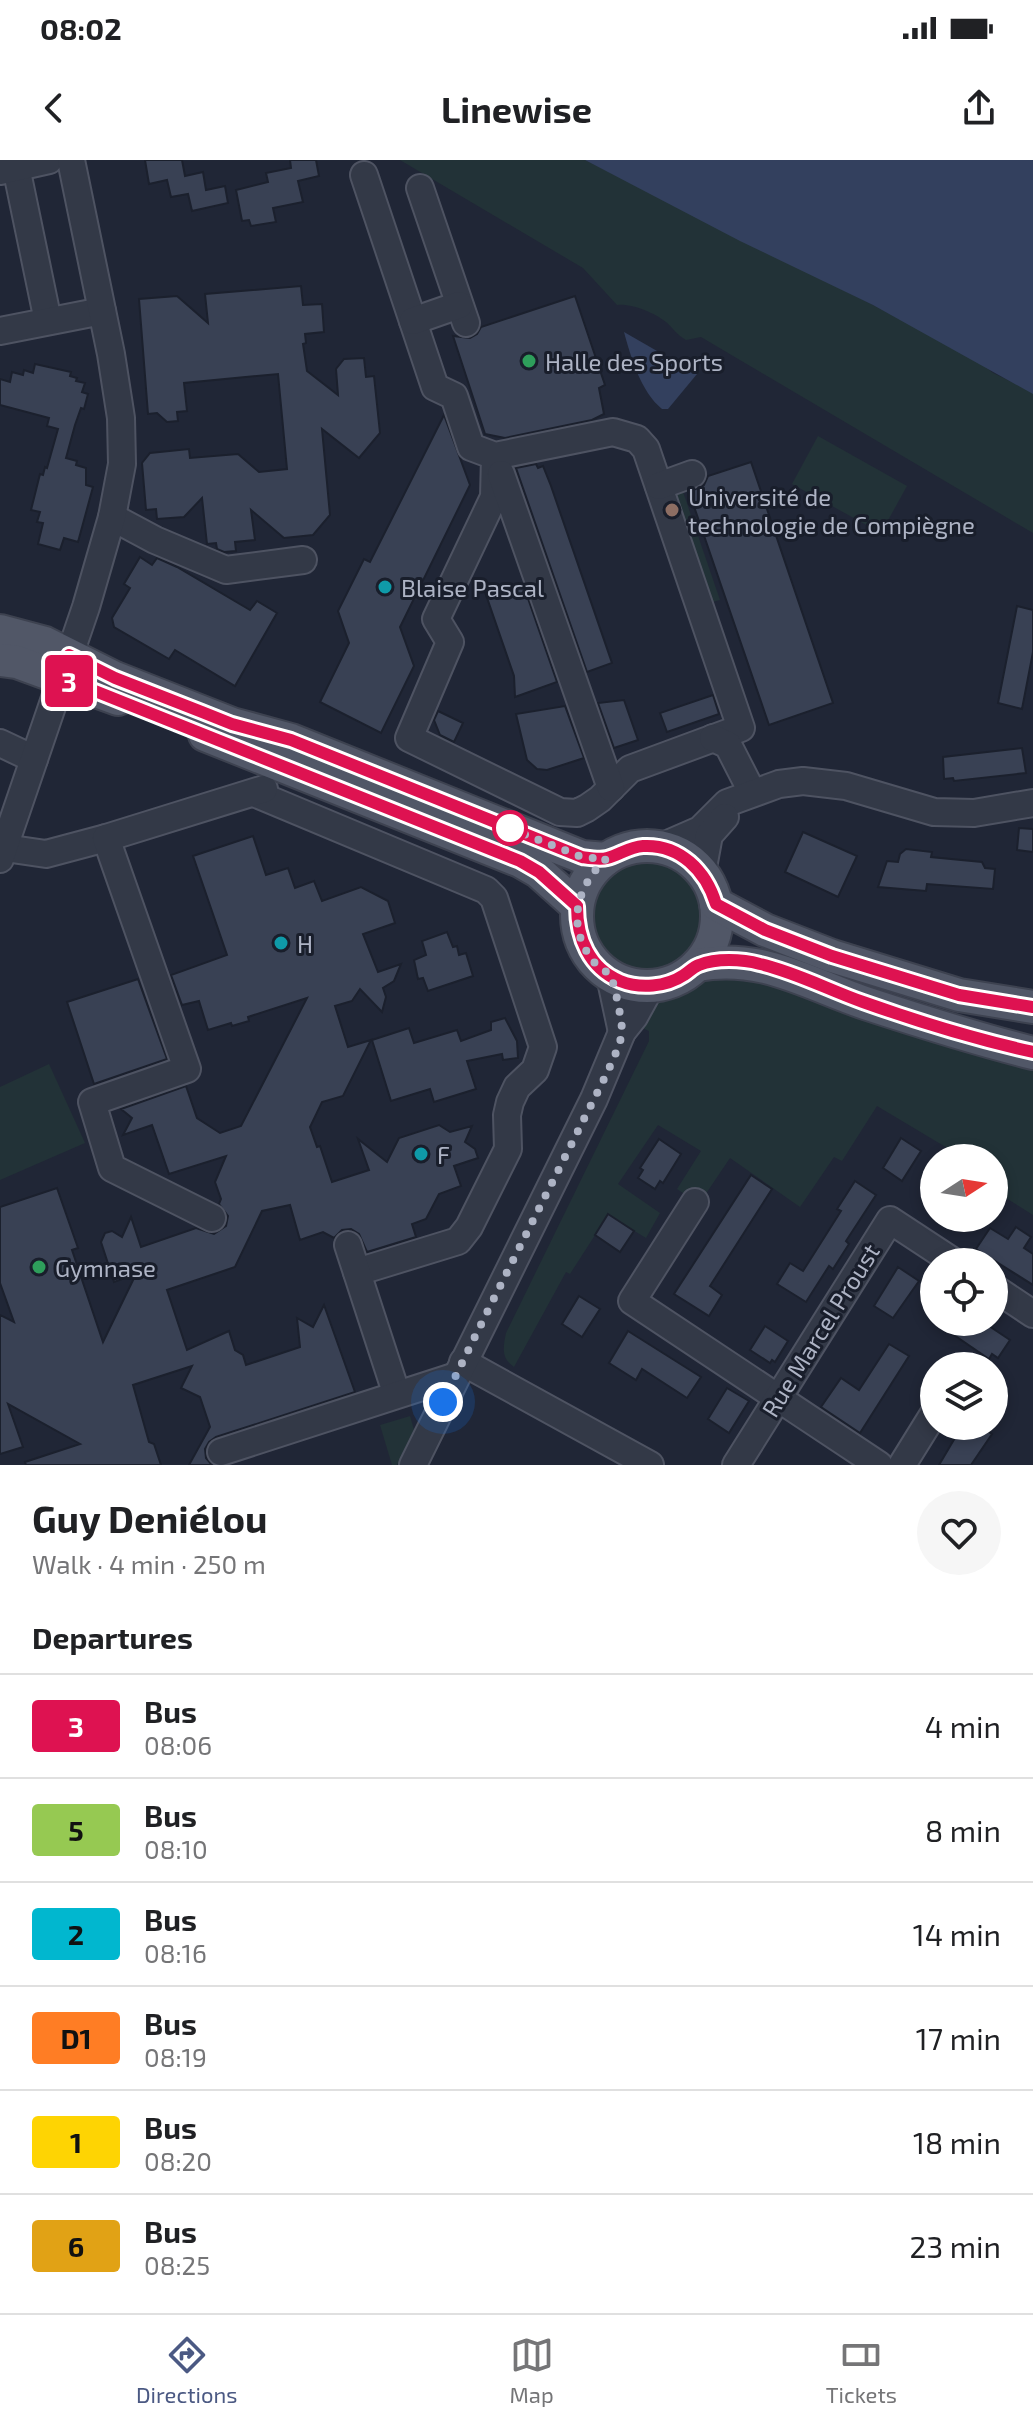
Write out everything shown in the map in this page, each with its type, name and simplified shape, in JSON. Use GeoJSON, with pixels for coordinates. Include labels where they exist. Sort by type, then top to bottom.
{"type":"FeatureCollection","features":[{"type":"Feature","properties":{"kind":"main road"},"geometry":{"type":"LineString","coordinates":[[0,631],[45,643],[65,666],[520,861],[539,872],[577,906]]}},
{"type":"Feature","properties":{"kind":"main road"},"geometry":{"type":"LineString","coordinates":[[0,660],[65,666],[115,678],[232,724],[291,740],[582,857],[606,859]]}},
{"type":"Feature","properties":{"kind":"main road"},"geometry":{"type":"LineString","coordinates":[[661,847],[684,856],[702,873],[711,887],[716,904],[716,926],[710,947],[684,976],[651,986],[630,984],[610,976],[595,963],[577,927],[577,906],[592,872],[606,859],[633,848],[661,847]]}},
{"type":"Feature","properties":{"kind":"main road"},"geometry":{"type":"LineString","coordinates":[[716,904],[765,930],[832,956],[959,995],[1033,1007]]}},
{"type":"Feature","properties":{"kind":"main road"},"geometry":{"type":"LineString","coordinates":[[697,965],[720,961],[760,964],[865,1003],[977,1039],[1033,1053]]}},
{"type":"Feature","properties":{"kind":"street"},"geometry":{"type":"LineString","coordinates":[[48,321],[8,169],[49,160]]}},
{"type":"Feature","properties":{"kind":"street"},"geometry":{"type":"LineString","coordinates":[[71,160],[121,418],[122,464],[112,517],[2,854],[46,854],[259,791],[486,890],[494,898],[543,1047],[535,1070],[517,1087],[510,1102],[507,1115],[508,1149],[469,1227],[458,1241],[357,1272]]}},
{"type":"Feature","properties":{"kind":"street"},"geometry":{"type":"LineString","coordinates":[[364,175],[435,387],[454,396],[471,447],[495,456],[613,432],[637,439],[646,449],[741,728],[630,769],[600,799],[577,813],[560,812],[409,738],[450,642],[436,619],[494,497],[495,456]]}},
{"type":"Feature","properties":{"kind":"street"},"geometry":{"type":"LineString","coordinates":[[413,321],[463,314],[420,188]]}},
{"type":"Feature","properties":{"kind":"street"},"geometry":{"type":"LineString","coordinates":[[0,331],[102,311]]}},
{"type":"Feature","properties":{"kind":"street"},"geometry":{"type":"LineString","coordinates":[[495,456],[611,788]]}},
{"type":"Feature","properties":{"kind":"street"},"geometry":{"type":"LineString","coordinates":[[659,486],[692,474]]}},
{"type":"Feature","properties":{"kind":"street"},"geometry":{"type":"LineString","coordinates":[[112,517],[155,540],[226,570],[303,560]]}},
{"type":"Feature","properties":{"kind":"street"},"geometry":{"type":"LineString","coordinates":[[713,738],[728,745],[745,795]]}},
{"type":"Feature","properties":{"kind":"street"},"geometry":{"type":"LineString","coordinates":[[0,743],[34,759]]}},
{"type":"Feature","properties":{"kind":"street"},"geometry":{"type":"LineString","coordinates":[[661,847],[700,830],[727,803],[745,795],[803,781],[846,786],[934,812],[974,813],[1033,803]]}},
{"type":"Feature","properties":{"kind":"street"},"geometry":{"type":"LineString","coordinates":[[702,873],[709,835],[745,795]]}},
{"type":"Feature","properties":{"kind":"street"},"geometry":{"type":"LineString","coordinates":[[106,838],[187,1069],[92,1102],[112,1168],[212,1218]]}},
{"type":"Feature","properties":{"kind":"street"},"geometry":{"type":"LineString","coordinates":[[610,976],[622,1032]]}},
{"type":"Feature","properties":{"kind":"street"},"geometry":{"type":"LineString","coordinates":[[413,1465],[594,1099],[622,1032],[651,986]]}},
{"type":"Feature","properties":{"kind":"street"},"geometry":{"type":"LineString","coordinates":[[695,1202],[632,1301],[879,1465]]}},
{"type":"Feature","properties":{"kind":"street","name":"Rue Marcel Proust"},"geometry":{"type":"LineString","coordinates":[[736,1465],[890,1220],[933,1248]]}},
{"type":"Feature","properties":{"kind":"street"},"geometry":{"type":"LineString","coordinates":[[348,1245],[393,1383]]}},
{"type":"Feature","properties":{"kind":"street"},"geometry":{"type":"LineString","coordinates":[[1008,1297],[1033,1314]]}},
{"type":"Feature","properties":{"kind":"street"},"geometry":{"type":"LineString","coordinates":[[221,1452],[460,1369],[650,1465]]}},
{"type":"Feature","properties":{"kind":"street"},"geometry":{"type":"LineString","coordinates":[[902,1465],[920,1436]]}},
{"type":"Feature","properties":{"kind":"shaded area"},"geometry":{"type":"Polygon","coordinates":[[[400,160],[585,160],[873,305],[977,360],[993,373],[1033,392],[1033,533],[701,337],[686,340],[656,315],[636,307],[617,305],[583,268],[400,160]]]}},
{"type":"Feature","properties":{"kind":"shaded area"},"geometry":{"type":"Polygon","coordinates":[[[818,436],[907,486],[881,533],[792,484],[818,436]]]}},
{"type":"Feature","properties":{"kind":"shaded area"},"geometry":{"type":"Polygon","coordinates":[[[681,486],[720,600],[709,603],[670,490],[681,486]]]}},
{"type":"Feature","properties":{"kind":"shaded area"},"geometry":{"type":"Polygon","coordinates":[[[645,856],[667,860],[686,873],[699,892],[703,914],[699,936],[686,955],[667,968],[645,972],[623,968],[604,955],[591,936],[587,914],[591,892],[604,873],[623,860],[645,856]]]}},
{"type":"Feature","properties":{"kind":"shaded area"},"geometry":{"type":"Polygon","coordinates":[[[765,975],[769,986],[779,986],[1033,1066],[1033,1215],[1008,1199],[1008,1144],[941,1144],[877,1106],[842,1161],[834,1157],[800,1207],[730,1158],[699,1204],[677,1189],[701,1151],[658,1125],[618,1184],[660,1213],[646,1238],[608,1215],[570,1274],[566,1272],[514,1367],[504,1352],[506,1333],[649,1041],[649,1031],[640,1027],[652,1007],[708,977],[765,975]]]}},
{"type":"Feature","properties":{"kind":"shaded area"},"geometry":{"type":"Polygon","coordinates":[[[49,1064],[85,1143],[0,1180],[0,1087],[49,1064]]]}},
{"type":"Feature","properties":{"kind":"shaded area"},"geometry":{"type":"Polygon","coordinates":[[[410,1416],[414,1430],[397,1465],[392,1465],[380,1425],[410,1416]]]}},
{"type":"Feature","properties":{"kind":"water"},"geometry":{"type":"Polygon","coordinates":[[[585,160],[1033,160],[1033,394],[873,305],[740,241],[585,160]]]}},
{"type":"Feature","properties":{"kind":"water"},"geometry":{"type":"Polygon","coordinates":[[[624,332],[697,374],[668,409],[662,409],[648,393],[624,332]]]}},
{"type":"Feature","properties":{"kind":"building"},"geometry":{"type":"Polygon","coordinates":[[[145,160],[182,160],[185,176],[203,172],[206,190],[225,186],[228,203],[192,211],[188,194],[171,197],[167,180],[149,184],[145,160]]]}},
{"type":"Feature","properties":{"kind":"building"},"geometry":{"type":"Polygon","coordinates":[[[290,160],[316,160],[319,176],[298,181],[303,202],[273,208],[276,222],[251,226],[249,220],[242,221],[236,190],[268,182],[266,173],[291,168],[290,160]]]}},
{"type":"Feature","properties":{"kind":"building"},"geometry":{"type":"Polygon","coordinates":[[[301,286],[303,305],[322,304],[324,332],[305,334],[306,343],[303,344],[307,371],[338,395],[336,369],[344,359],[364,358],[366,377],[374,376],[380,433],[359,458],[322,429],[330,515],[313,535],[284,538],[251,510],[255,540],[235,542],[236,551],[224,552],[217,549],[216,543],[207,544],[202,498],[184,517],[157,519],[156,509],[146,510],[142,463],[150,453],[189,449],[190,458],[238,454],[259,472],[287,469],[278,374],[184,383],[187,411],[177,412],[178,421],[167,422],[157,413],[148,414],[139,299],[177,296],[208,323],[205,294],[301,286]]]}},
{"type":"Feature","properties":{"kind":"building","name":"Halle des Sports"},"geometry":{"type":"Polygon","coordinates":[[[575,296],[605,385],[599,388],[604,414],[592,420],[505,438],[485,434],[453,336],[470,338],[481,327],[575,296]]]}},
{"type":"Feature","properties":{"kind":"building"},"geometry":{"type":"Polygon","coordinates":[[[35,364],[71,372],[70,376],[77,378],[76,381],[85,383],[82,392],[88,394],[66,458],[86,468],[86,485],[93,487],[78,542],[64,538],[60,550],[38,544],[43,523],[37,522],[40,512],[31,510],[40,474],[43,475],[47,468],[58,429],[47,426],[49,418],[0,405],[0,379],[10,382],[12,372],[23,375],[24,370],[33,373],[35,364]]]}},
{"type":"Feature","properties":{"kind":"building","name":"Blaise Pascal"},"geometry":{"type":"Polygon","coordinates":[[[444,415],[470,485],[400,627],[414,666],[381,733],[320,702],[349,643],[338,611],[364,559],[370,562],[444,415]]]}},
{"type":"Feature","properties":{"kind":"building"},"geometry":{"type":"Polygon","coordinates":[[[751,462],[833,703],[769,725],[689,492],[704,485],[708,476],[751,462]]]}},
{"type":"Feature","properties":{"kind":"building"},"geometry":{"type":"Polygon","coordinates":[[[536,464],[538,468],[543,466],[551,486],[612,663],[587,672],[516,468],[536,464]]]}},
{"type":"Feature","properties":{"kind":"building"},"geometry":{"type":"Polygon","coordinates":[[[140,557],[152,565],[157,558],[177,567],[250,610],[257,601],[277,613],[235,686],[175,650],[169,659],[114,627],[112,618],[130,588],[124,584],[140,557]]]}},
{"type":"Feature","properties":{"kind":"building"},"geometry":{"type":"Polygon","coordinates":[[[523,584],[557,682],[515,697],[514,676],[484,589],[523,584]]]}},
{"type":"Feature","properties":{"kind":"building"},"geometry":{"type":"Polygon","coordinates":[[[1017,606],[1033,610],[1033,652],[1022,709],[998,703],[1017,606]]]}},
{"type":"Feature","properties":{"kind":"building"},"geometry":{"type":"Polygon","coordinates":[[[713,695],[719,714],[667,732],[660,713],[713,695]]]}},
{"type":"Feature","properties":{"kind":"building"},"geometry":{"type":"Polygon","coordinates":[[[624,700],[638,740],[614,748],[598,703],[624,700]]]}},
{"type":"Feature","properties":{"kind":"building"},"geometry":{"type":"Polygon","coordinates":[[[565,706],[584,758],[547,770],[537,769],[527,760],[516,714],[565,706]]]}},
{"type":"Feature","properties":{"kind":"building"},"geometry":{"type":"Polygon","coordinates":[[[438,711],[463,723],[454,742],[440,735],[434,720],[438,711]]]}},
{"type":"Feature","properties":{"kind":"building"},"geometry":{"type":"Polygon","coordinates":[[[1022,748],[1026,773],[954,781],[953,778],[944,779],[943,757],[1022,748]]]}},
{"type":"Feature","properties":{"kind":"building"},"geometry":{"type":"Polygon","coordinates":[[[1019,828],[1033,829],[1033,852],[1017,850],[1019,828]]]}},
{"type":"Feature","properties":{"kind":"building"},"geometry":{"type":"Polygon","coordinates":[[[803,832],[857,856],[838,897],[785,872],[803,832]]]}},
{"type":"Feature","properties":{"kind":"building"},"geometry":{"type":"Polygon","coordinates":[[[253,836],[266,875],[288,868],[295,888],[314,881],[322,901],[361,887],[388,901],[395,923],[363,934],[378,972],[401,964],[394,981],[383,988],[386,997],[382,1012],[360,989],[352,1001],[335,1006],[348,1047],[371,1040],[343,1096],[322,1102],[310,1127],[332,1182],[369,1170],[358,1139],[387,1162],[399,1138],[439,1125],[450,1132],[472,1126],[465,1142],[475,1149],[478,1158],[454,1166],[461,1186],[439,1194],[426,1219],[412,1224],[416,1237],[367,1252],[359,1234],[351,1229],[342,1230],[334,1238],[323,1232],[300,1240],[290,1205],[262,1211],[235,1267],[167,1290],[187,1350],[229,1331],[235,1350],[243,1355],[246,1365],[300,1347],[297,1318],[313,1327],[324,1305],[355,1392],[216,1437],[205,1449],[206,1458],[212,1465],[189,1465],[210,1427],[200,1397],[181,1388],[192,1366],[133,1385],[149,1442],[154,1444],[161,1465],[26,1465],[25,1462],[80,1444],[8,1404],[23,1447],[0,1454],[0,1315],[14,1322],[0,1283],[0,1207],[57,1188],[78,1248],[72,1250],[103,1342],[136,1274],[114,1282],[101,1242],[105,1233],[112,1231],[122,1237],[131,1217],[141,1247],[196,1228],[214,1234],[226,1226],[228,1216],[219,1204],[221,1199],[215,1182],[226,1156],[169,1174],[152,1125],[123,1135],[132,1118],[121,1109],[186,1086],[197,1118],[220,1133],[241,1126],[307,998],[248,1017],[249,1021],[208,1030],[199,1001],[182,1005],[171,975],[227,955],[193,856],[253,836]]]}},
{"type":"Feature","properties":{"kind":"building"},"geometry":{"type":"Polygon","coordinates":[[[906,849],[932,852],[931,857],[982,862],[985,868],[995,869],[993,889],[927,884],[926,891],[878,887],[887,861],[898,862],[900,854],[906,849]]]}},
{"type":"Feature","properties":{"kind":"building"},"geometry":{"type":"Polygon","coordinates":[[[447,932],[459,955],[466,953],[473,976],[428,991],[423,978],[418,979],[414,960],[426,955],[422,941],[447,932]]]}},
{"type":"Feature","properties":{"kind":"building"},"geometry":{"type":"Polygon","coordinates":[[[138,979],[167,1059],[94,1084],[67,1002],[138,979]]]}},
{"type":"Feature","properties":{"kind":"building"},"geometry":{"type":"Polygon","coordinates":[[[505,1018],[517,1041],[518,1058],[503,1060],[502,1054],[467,1061],[476,1089],[434,1102],[430,1089],[391,1101],[372,1040],[409,1028],[414,1043],[457,1030],[461,1041],[491,1030],[491,1022],[505,1018]]]}},
{"type":"Feature","properties":{"kind":"building"},"geometry":{"type":"Polygon","coordinates":[[[901,1138],[920,1150],[902,1181],[883,1168],[901,1138]]]}},
{"type":"Feature","properties":{"kind":"building"},"geometry":{"type":"Polygon","coordinates":[[[659,1139],[681,1154],[663,1183],[660,1181],[655,1189],[638,1178],[643,1170],[640,1168],[659,1139]]]}},
{"type":"Feature","properties":{"kind":"building"},"geometry":{"type":"Polygon","coordinates":[[[751,1175],[772,1189],[710,1286],[722,1295],[709,1316],[674,1294],[751,1175]]]}},
{"type":"Feature","properties":{"kind":"building"},"geometry":{"type":"Polygon","coordinates":[[[855,1181],[876,1195],[846,1241],[849,1244],[833,1269],[829,1266],[806,1302],[777,1284],[790,1263],[803,1271],[841,1211],[837,1209],[855,1181]]]}},
{"type":"Feature","properties":{"kind":"building"},"geometry":{"type":"Polygon","coordinates":[[[608,1214],[634,1231],[620,1252],[595,1235],[608,1214]]]}},
{"type":"Feature","properties":{"kind":"building"},"geometry":{"type":"Polygon","coordinates":[[[1016,1227],[1031,1237],[1024,1248],[1033,1254],[1033,1285],[1008,1269],[1008,1248],[977,1248],[987,1232],[997,1232],[1008,1239],[1016,1227]]]}},
{"type":"Feature","properties":{"kind":"building"},"geometry":{"type":"Polygon","coordinates":[[[898,1267],[919,1281],[893,1318],[874,1306],[898,1267]]]}},
{"type":"Feature","properties":{"kind":"building"},"geometry":{"type":"Polygon","coordinates":[[[579,1296],[600,1309],[582,1337],[562,1324],[579,1296]]]}},
{"type":"Feature","properties":{"kind":"building"},"geometry":{"type":"Polygon","coordinates":[[[765,1326],[788,1341],[775,1362],[772,1360],[770,1363],[750,1350],[765,1326]]]}},
{"type":"Feature","properties":{"kind":"building"},"geometry":{"type":"Polygon","coordinates":[[[628,1331],[701,1377],[687,1398],[642,1369],[636,1380],[609,1363],[628,1331]]]}},
{"type":"Feature","properties":{"kind":"building"},"geometry":{"type":"Polygon","coordinates":[[[955,1336],[1004,1336],[1010,1340],[1002,1352],[979,1352],[955,1336]]]}},
{"type":"Feature","properties":{"kind":"building"},"geometry":{"type":"Polygon","coordinates":[[[889,1344],[909,1356],[860,1433],[821,1407],[841,1378],[859,1390],[889,1344]]]}},
{"type":"Feature","properties":{"kind":"building"},"geometry":{"type":"Polygon","coordinates":[[[727,1388],[749,1401],[729,1433],[708,1419],[727,1388]]]}},
{"type":"Feature","properties":{"kind":"building"},"geometry":{"type":"Polygon","coordinates":[[[954,1440],[988,1440],[971,1465],[939,1465],[954,1440]]]}},
{"type":"Feature","properties":{"kind":"bus line","name":"3"},"geometry":{"type":"LineString","coordinates":[[1033,1007],[959,995],[832,956],[765,930],[716,904],[711,887],[702,873],[684,856],[661,847],[642,846],[623,850],[606,859],[582,857],[291,740],[232,724],[115,678],[69,655],[60,677],[520,861],[539,872],[577,906],[577,927],[584,946],[595,963],[620,981],[651,986],[684,976],[697,965],[720,961],[760,964],[865,1003],[977,1039],[1033,1052]]}},
{"type":"Feature","properties":{"kind":"place","name":"Halle des Sports"},"geometry":{"type":"Point","coordinates":[529,361]}},
{"type":"Feature","properties":{"kind":"place","name":"Université de technologie de Compiègne"},"geometry":{"type":"Point","coordinates":[672,510]}},
{"type":"Feature","properties":{"kind":"place","name":"Blaise Pascal"},"geometry":{"type":"Point","coordinates":[385,587]}},
{"type":"Feature","properties":{"kind":"place","name":"H"},"geometry":{"type":"Point","coordinates":[281,943]}},
{"type":"Feature","properties":{"kind":"place","name":"F"},"geometry":{"type":"Point","coordinates":[421,1154]}},
{"type":"Feature","properties":{"kind":"place","name":"Gymnase"},"geometry":{"type":"Point","coordinates":[39,1267]}},
{"type":"Feature","properties":{"kind":"route"},"geometry":{"type":"LineString","coordinates":[[443,1402],[594,1099],[622,1032],[610,976],[595,963],[577,927],[577,906],[583,888],[592,872],[606,859],[582,857],[506,827],[510,828]]}}]}
